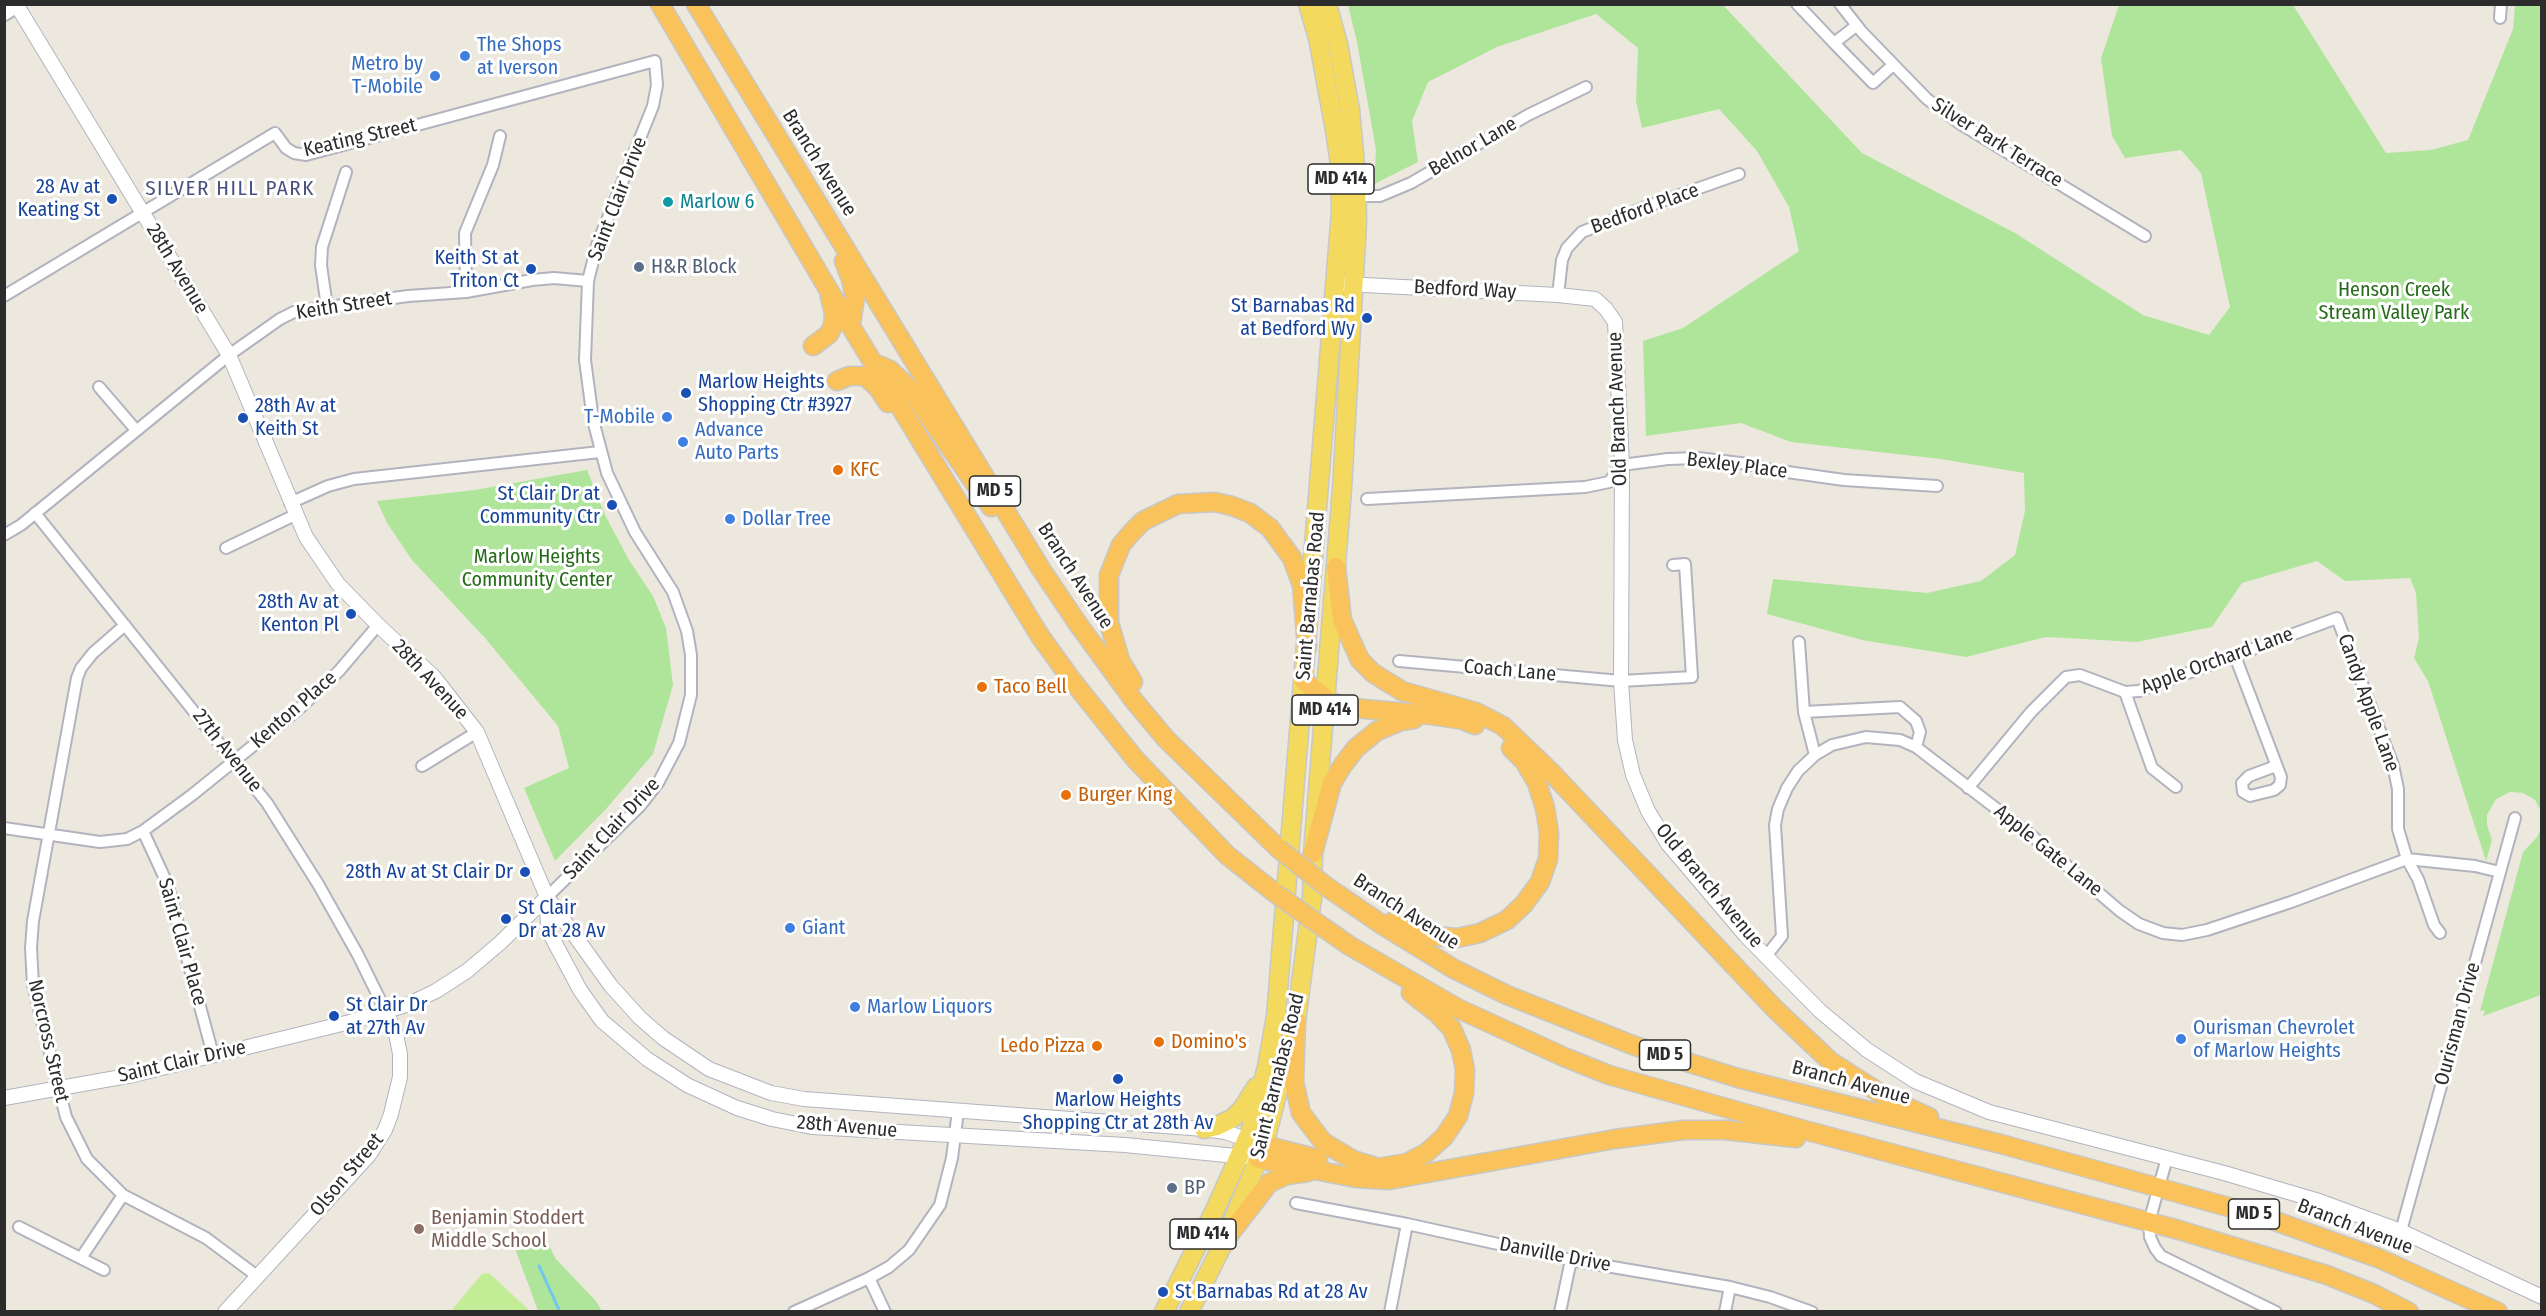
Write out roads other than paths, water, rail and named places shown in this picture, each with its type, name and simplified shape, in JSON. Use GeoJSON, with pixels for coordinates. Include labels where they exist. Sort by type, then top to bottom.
{"type":"FeatureCollection","features":[{"type":"Feature","properties":{"kind":"highway","name":"MD 5"},"geometry":{"type":"LineString","coordinates":[[660,4],[828,289],[876,364],[1040,636],[1135,759],[1227,855],[1275,893],[1350,946],[1459,1009],[1609,1075],[2149,1222],[2302,1267],[2374,1294],[2409,1311]]}},
{"type":"Feature","properties":{"kind":"highway","name":"Branch Avenue"},"geometry":{"type":"LineString","coordinates":[[696,4],[1041,569],[1078,624],[1135,702],[1166,739],[1279,849],[1327,887],[1454,969],[1507,995],[1613,1038],[1738,1078],[2001,1144],[2261,1216],[2432,1281],[2498,1311]]}},
{"type":"Feature","properties":{"kind":"highway"},"geometry":{"type":"LineString","coordinates":[[813,197],[851,279],[855,298],[850,323]]}},
{"type":"Feature","properties":{"kind":"highway"},"geometry":{"type":"LineString","coordinates":[[813,346],[829,334],[833,326],[834,314],[828,289]]}},
{"type":"Feature","properties":{"kind":"highway"},"geometry":{"type":"LineString","coordinates":[[876,364],[890,370],[909,388],[991,506],[1041,569]]}},
{"type":"Feature","properties":{"kind":"highway"},"geometry":{"type":"LineString","coordinates":[[837,381],[849,376],[865,376],[878,388],[946,482]]}},
{"type":"Feature","properties":{"kind":"highway"},"geometry":{"type":"LineString","coordinates":[[1198,770],[1187,749],[1131,680],[1120,660],[1113,640],[1109,623],[1109,575],[1121,545],[1132,531],[1158,512],[1178,504],[1215,502],[1250,513],[1270,528],[1292,558],[1302,585],[1307,648]]}},
{"type":"Feature","properties":{"kind":"highway"},"geometry":{"type":"LineString","coordinates":[[1336,567],[1342,620],[1360,660],[1373,673],[1402,691],[1476,712],[1503,726],[1519,740],[1775,1010],[1830,1061],[1860,1082],[1916,1112],[2001,1144]]}},
{"type":"Feature","properties":{"kind":"highway"},"geometry":{"type":"LineString","coordinates":[[1304,681],[1326,699],[1342,707],[1443,716],[1463,720],[1485,729],[1507,744],[1528,768],[1537,783],[1545,808],[1549,833],[1548,859],[1540,882],[1524,904],[1507,920],[1480,933],[1457,938],[1434,936],[1413,931],[1352,905]]}},
{"type":"Feature","properties":{"kind":"highway"},"geometry":{"type":"LineString","coordinates":[[1313,853],[1332,783],[1356,748],[1377,731],[1401,721],[1443,716]]}},
{"type":"Feature","properties":{"kind":"highway"},"geometry":{"type":"LineString","coordinates":[[1252,1150],[1377,1168],[1407,1163],[1426,1154],[1444,1137],[1458,1116],[1464,1093],[1465,1070],[1461,1050],[1452,1029],[1438,1014],[1350,946]]}},
{"type":"Feature","properties":{"kind":"highway"},"geometry":{"type":"LineString","coordinates":[[1296,1021],[1294,1082],[1301,1113],[1323,1142],[1353,1160],[1377,1168]]}},
{"type":"Feature","properties":{"kind":"highway"},"geometry":{"type":"LineString","coordinates":[[1252,1150],[1318,1171],[1356,1178],[1389,1180],[1615,1139],[1684,1130],[1725,1130],[1779,1135],[1924,1162]]}},
{"type":"Feature","properties":{"kind":"highway"},"geometry":{"type":"LineString","coordinates":[[1225,1240],[1269,1184],[1287,1175],[1318,1171]]}},
{"type":"Feature","properties":{"kind":"main road","name":"Saint Barnabas Road"},"geometry":{"type":"LineString","coordinates":[[1164,1311],[1252,1150],[1276,1016],[1341,211],[1340,164],[1320,47],[1308,4]]}},
{"type":"Feature","properties":{"kind":"main road","name":"Saint Barnabas Road"},"geometry":{"type":"LineString","coordinates":[[1189,1311],[1225,1240],[1252,1150],[1296,1021],[1312,899],[1313,853],[1336,567],[1355,284],[1357,196],[1346,79],[1327,4]]}},
{"type":"Feature","properties":{"kind":"main road"},"geometry":{"type":"LineString","coordinates":[[4,12],[16,5]]}},
{"type":"Feature","properties":{"kind":"main road"},"geometry":{"type":"LineString","coordinates":[[1204,1130],[1229,1120],[1243,1108],[1267,1067]]}},
{"type":"Feature","properties":{"kind":"street"},"geometry":{"type":"LineString","coordinates":[[1797,4],[1873,82],[1893,66]]}},
{"type":"Feature","properties":{"kind":"street","name":"Silver Park Terrace"},"geometry":{"type":"LineString","coordinates":[[1840,4],[1856,26],[1927,99],[1959,123],[2145,236]]}},
{"type":"Feature","properties":{"kind":"street"},"geometry":{"type":"LineString","coordinates":[[2500,18],[2501,4]]}},
{"type":"Feature","properties":{"kind":"street","name":"28th Avenue"},"geometry":{"type":"LineString","coordinates":[[16,5],[229,355],[293,509],[327,569],[378,626],[434,677],[477,732],[507,797],[547,897],[585,952],[630,1008],[663,1038],[709,1069],[771,1093],[804,1099],[1204,1130],[1252,1150]]}},
{"type":"Feature","properties":{"kind":"street"},"geometry":{"type":"LineString","coordinates":[[1834,43],[1856,26]]}},
{"type":"Feature","properties":{"kind":"street","name":"Keating Street"},"geometry":{"type":"LineString","coordinates":[[4,296],[275,133],[286,148],[294,153],[306,155],[655,61]]}},
{"type":"Feature","properties":{"kind":"street","name":"Saint Clair Drive"},"geometry":{"type":"LineString","coordinates":[[4,1098],[133,1075],[350,1022],[386,1011],[436,991],[467,971],[516,927],[640,806],[658,783],[679,743],[691,695],[689,645],[678,605],[665,578],[623,510],[600,452],[590,404],[586,369],[588,281],[597,244],[653,106],[657,85],[655,61]]}},
{"type":"Feature","properties":{"kind":"street","name":"Belnor Lane"},"geometry":{"type":"LineString","coordinates":[[1357,196],[1380,196],[1411,183],[1528,115],[1586,87]]}},
{"type":"Feature","properties":{"kind":"street"},"geometry":{"type":"LineString","coordinates":[[466,292],[465,233],[493,165],[500,136]]}},
{"type":"Feature","properties":{"kind":"street"},"geometry":{"type":"LineString","coordinates":[[327,307],[321,265],[322,247],[346,172]]}},
{"type":"Feature","properties":{"kind":"street","name":"Bedford Place"},"geometry":{"type":"LineString","coordinates":[[1558,295],[1562,260],[1567,248],[1582,232],[1739,174]]}},
{"type":"Feature","properties":{"kind":"street","name":"Keith Street"},"geometry":{"type":"LineString","coordinates":[[4,535],[35,513],[229,355],[280,319],[294,312],[408,296],[466,292],[532,280],[554,278],[588,281]]}},
{"type":"Feature","properties":{"kind":"street","name":"Bedford Way"},"geometry":{"type":"LineString","coordinates":[[1335,283],[1595,299]]}},
{"type":"Feature","properties":{"kind":"street","name":"Old Branch Avenue"},"geometry":{"type":"LineString","coordinates":[[1595,299],[1615,322],[1622,465],[1621,681],[1625,740],[1633,775],[1648,811],[1675,852],[1746,936],[1820,1011],[1867,1050],[1915,1081],[1989,1112],[2167,1158],[2319,1201],[2401,1231],[2541,1297]]}},
{"type":"Feature","properties":{"kind":"street"},"geometry":{"type":"LineString","coordinates":[[99,387],[136,430]]}},
{"type":"Feature","properties":{"kind":"street"},"geometry":{"type":"LineString","coordinates":[[226,548],[328,486],[354,479],[600,452]]}},
{"type":"Feature","properties":{"kind":"street","name":"Bexley Place"},"geometry":{"type":"LineString","coordinates":[[1622,465],[1698,458],[1844,480],[1937,486]]}},
{"type":"Feature","properties":{"kind":"street"},"geometry":{"type":"LineString","coordinates":[[1367,499],[1585,487],[1609,482],[1622,465]]}},
{"type":"Feature","properties":{"kind":"street","name":"27th Avenue"},"geometry":{"type":"LineString","coordinates":[[35,513],[267,803],[318,884],[386,1011]]}},
{"type":"Feature","properties":{"kind":"street","name":"Coach Lane"},"geometry":{"type":"LineString","coordinates":[[1399,661],[1621,681],[1692,677],[1685,564],[1673,565]]}},
{"type":"Feature","properties":{"kind":"street","name":"Apple Orchard Lane"},"geometry":{"type":"LineString","coordinates":[[1968,788],[2038,705],[2066,677],[2080,675],[2091,677],[2125,692],[2155,687],[2179,675],[2337,618]]}},
{"type":"Feature","properties":{"kind":"street","name":"Candy Apple Lane"},"geometry":{"type":"LineString","coordinates":[[2337,618],[2392,765],[2398,789],[2398,829],[2407,859],[2418,879],[2434,925],[2440,933]]}},
{"type":"Feature","properties":{"kind":"street","name":"Norcross Street"},"geometry":{"type":"LineString","coordinates":[[125,625],[93,653],[79,672],[33,921],[31,972],[66,1117],[80,1148],[97,1170],[123,1195],[206,1238],[257,1276]]}},
{"type":"Feature","properties":{"kind":"street","name":"Kenton Place"},"geometry":{"type":"LineString","coordinates":[[4,828],[100,843],[127,838],[143,831],[235,761],[321,688],[357,652],[378,626]]}},
{"type":"Feature","properties":{"kind":"street"},"geometry":{"type":"LineString","coordinates":[[1799,642],[1804,712],[1815,755]]}},
{"type":"Feature","properties":{"kind":"street"},"geometry":{"type":"LineString","coordinates":[[2235,656],[2276,766]]}},
{"type":"Feature","properties":{"kind":"street"},"geometry":{"type":"LineString","coordinates":[[2125,692],[2152,768],[2176,787]]}},
{"type":"Feature","properties":{"kind":"street"},"geometry":{"type":"LineString","coordinates":[[1804,712],[1900,707],[1916,721],[1920,732],[1916,747]]}},
{"type":"Feature","properties":{"kind":"street","name":"28th Avenue"},"geometry":{"type":"LineString","coordinates":[[422,766],[477,732]]}},
{"type":"Feature","properties":{"kind":"street","name":"Apple Gate Lane"},"geometry":{"type":"LineString","coordinates":[[1767,955],[1782,936],[1783,927],[1776,857],[1775,825],[1778,809],[1798,771],[1815,755],[1832,745],[1866,737],[1900,740],[1916,747],[2032,836],[2120,911],[2139,924],[2163,933],[2182,935],[2207,930],[2407,859],[2475,866],[2500,872]]}},
{"type":"Feature","properties":{"kind":"street","name":"Ourisman Drive"},"geometry":{"type":"LineString","coordinates":[[2401,1231],[2515,818]]}},
{"type":"Feature","properties":{"kind":"street","name":"Saint Clair Place"},"geometry":{"type":"LineString","coordinates":[[143,831],[167,883],[213,1055]]}},
{"type":"Feature","properties":{"kind":"street","name":"28th Avenue"},"geometry":{"type":"LineString","coordinates":[[547,897],[548,930],[575,981],[602,1021],[647,1059],[687,1084],[737,1108],[772,1119],[810,1126],[954,1136],[1252,1150]]}},
{"type":"Feature","properties":{"kind":"street"},"geometry":{"type":"LineString","coordinates":[[516,927],[532,924],[548,930]]}},
{"type":"Feature","properties":{"kind":"street","name":"Olson Street"},"geometry":{"type":"LineString","coordinates":[[225,1311],[369,1155],[385,1130],[400,1077],[400,1054],[396,1034],[386,1011]]}},
{"type":"Feature","properties":{"kind":"street"},"geometry":{"type":"LineString","coordinates":[[794,1311],[869,1278],[889,1267],[909,1251],[940,1205],[958,1111]]}},
{"type":"Feature","properties":{"kind":"street"},"geometry":{"type":"LineString","coordinates":[[2167,1158],[2149,1222],[2150,1237],[2161,1256],[2276,1311]]}},
{"type":"Feature","properties":{"kind":"street"},"geometry":{"type":"LineString","coordinates":[[81,1258],[123,1195]]}},
{"type":"Feature","properties":{"kind":"street","name":"Danville Drive"},"geometry":{"type":"LineString","coordinates":[[1296,1203],[1407,1224],[1571,1260],[1730,1287],[1812,1311]]}},
{"type":"Feature","properties":{"kind":"street"},"geometry":{"type":"LineString","coordinates":[[1390,1311],[1407,1224]]}},
{"type":"Feature","properties":{"kind":"street"},"geometry":{"type":"LineString","coordinates":[[19,1227],[105,1270]]}},
{"type":"Feature","properties":{"kind":"street"},"geometry":{"type":"LineString","coordinates":[[1560,1311],[1571,1260]]}},
{"type":"Feature","properties":{"kind":"street"},"geometry":{"type":"LineString","coordinates":[[869,1278],[885,1311]]}},
{"type":"Feature","properties":{"kind":"street"},"geometry":{"type":"LineString","coordinates":[[1725,1311],[1730,1287]]}},
{"type":"Feature","properties":{"kind":"waterway"},"geometry":{"type":"LineString","coordinates":[[539,1266],[560,1312]]}},
{"type":"Feature","properties":{"kind":"place","name":"The Shops at Iverson"},"geometry":{"type":"Point","coordinates":[465,56]}},
{"type":"Feature","properties":{"kind":"place","name":"Metro by T-Mobile"},"geometry":{"type":"Point","coordinates":[435,76]}},
{"type":"Feature","properties":{"kind":"place","name":"28 Av at Keating St"},"geometry":{"type":"Point","coordinates":[112,199]}},
{"type":"Feature","properties":{"kind":"place","name":"Marlow 6"},"geometry":{"type":"Point","coordinates":[668,202]}},
{"type":"Feature","properties":{"kind":"place","name":"H&R Block"},"geometry":{"type":"Point","coordinates":[639,267]}},
{"type":"Feature","properties":{"kind":"place","name":"Keith St at Triton Ct"},"geometry":{"type":"Point","coordinates":[531,269]}},
{"type":"Feature","properties":{"kind":"place","name":"St Barnabas Rd at Bedford Wy"},"geometry":{"type":"Point","coordinates":[1367,318]}},
{"type":"Feature","properties":{"kind":"place","name":"Marlow Heights Shopping Ctr #3927"},"geometry":{"type":"Point","coordinates":[686,393]}},
{"type":"Feature","properties":{"kind":"place","name":"T-Mobile"},"geometry":{"type":"Point","coordinates":[667,417]}},
{"type":"Feature","properties":{"kind":"place","name":"28th Av at Keith St"},"geometry":{"type":"Point","coordinates":[243,418]}},
{"type":"Feature","properties":{"kind":"place","name":"Advance Auto Parts"},"geometry":{"type":"Point","coordinates":[683,442]}},
{"type":"Feature","properties":{"kind":"place","name":"KFC"},"geometry":{"type":"Point","coordinates":[838,470]}},
{"type":"Feature","properties":{"kind":"place","name":"St Clair Dr at Community Ctr"},"geometry":{"type":"Point","coordinates":[612,505]}},
{"type":"Feature","properties":{"kind":"place","name":"Dollar Tree"},"geometry":{"type":"Point","coordinates":[730,519]}},
{"type":"Feature","properties":{"kind":"place","name":"28th Av at Kenton Pl"},"geometry":{"type":"Point","coordinates":[351,614]}},
{"type":"Feature","properties":{"kind":"place","name":"Taco Bell"},"geometry":{"type":"Point","coordinates":[982,687]}},
{"type":"Feature","properties":{"kind":"place","name":"Burger King"},"geometry":{"type":"Point","coordinates":[1066,795]}},
{"type":"Feature","properties":{"kind":"place","name":"28th Av at St Clair Dr"},"geometry":{"type":"Point","coordinates":[525,872]}},
{"type":"Feature","properties":{"kind":"place","name":"St Clair Dr at 28 Av"},"geometry":{"type":"Point","coordinates":[506,919]}},
{"type":"Feature","properties":{"kind":"place","name":"Giant"},"geometry":{"type":"Point","coordinates":[790,928]}},
{"type":"Feature","properties":{"kind":"place","name":"Marlow Liquors"},"geometry":{"type":"Point","coordinates":[855,1007]}},
{"type":"Feature","properties":{"kind":"place","name":"St Clair Dr at 27th Av"},"geometry":{"type":"Point","coordinates":[334,1016]}},
{"type":"Feature","properties":{"kind":"place","name":"Ourisman Chevrolet of Marlow Heights"},"geometry":{"type":"Point","coordinates":[2181,1039]}},
{"type":"Feature","properties":{"kind":"place","name":"Domino's"},"geometry":{"type":"Point","coordinates":[1159,1042]}},
{"type":"Feature","properties":{"kind":"place","name":"Ledo Pizza"},"geometry":{"type":"Point","coordinates":[1097,1046]}},
{"type":"Feature","properties":{"kind":"place","name":"Marlow Heights Shopping Ctr at 28th Av"},"geometry":{"type":"Point","coordinates":[1118,1079]}},
{"type":"Feature","properties":{"kind":"place","name":"BP"},"geometry":{"type":"Point","coordinates":[1172,1188]}},
{"type":"Feature","properties":{"kind":"place","name":"Benjamin Stoddert Middle School"},"geometry":{"type":"Point","coordinates":[419,1229]}},
{"type":"Feature","properties":{"kind":"place","name":"St Barnabas Rd at 28 Av"},"geometry":{"type":"Point","coordinates":[1163,1292]}},
{"type":"Feature","properties":{"kind":"district","name":"SILVER HILL PARK"},"geometry":{"type":"Point","coordinates":[230,189]}},
{"type":"Feature","properties":{"kind":"park label","name":"Henson Creek Stream Valley Park"},"geometry":{"type":"Point","coordinates":[2394,302]}},
{"type":"Feature","properties":{"kind":"park label","name":"Marlow Heights Community Center"},"geometry":{"type":"Point","coordinates":[537,568]}}]}
